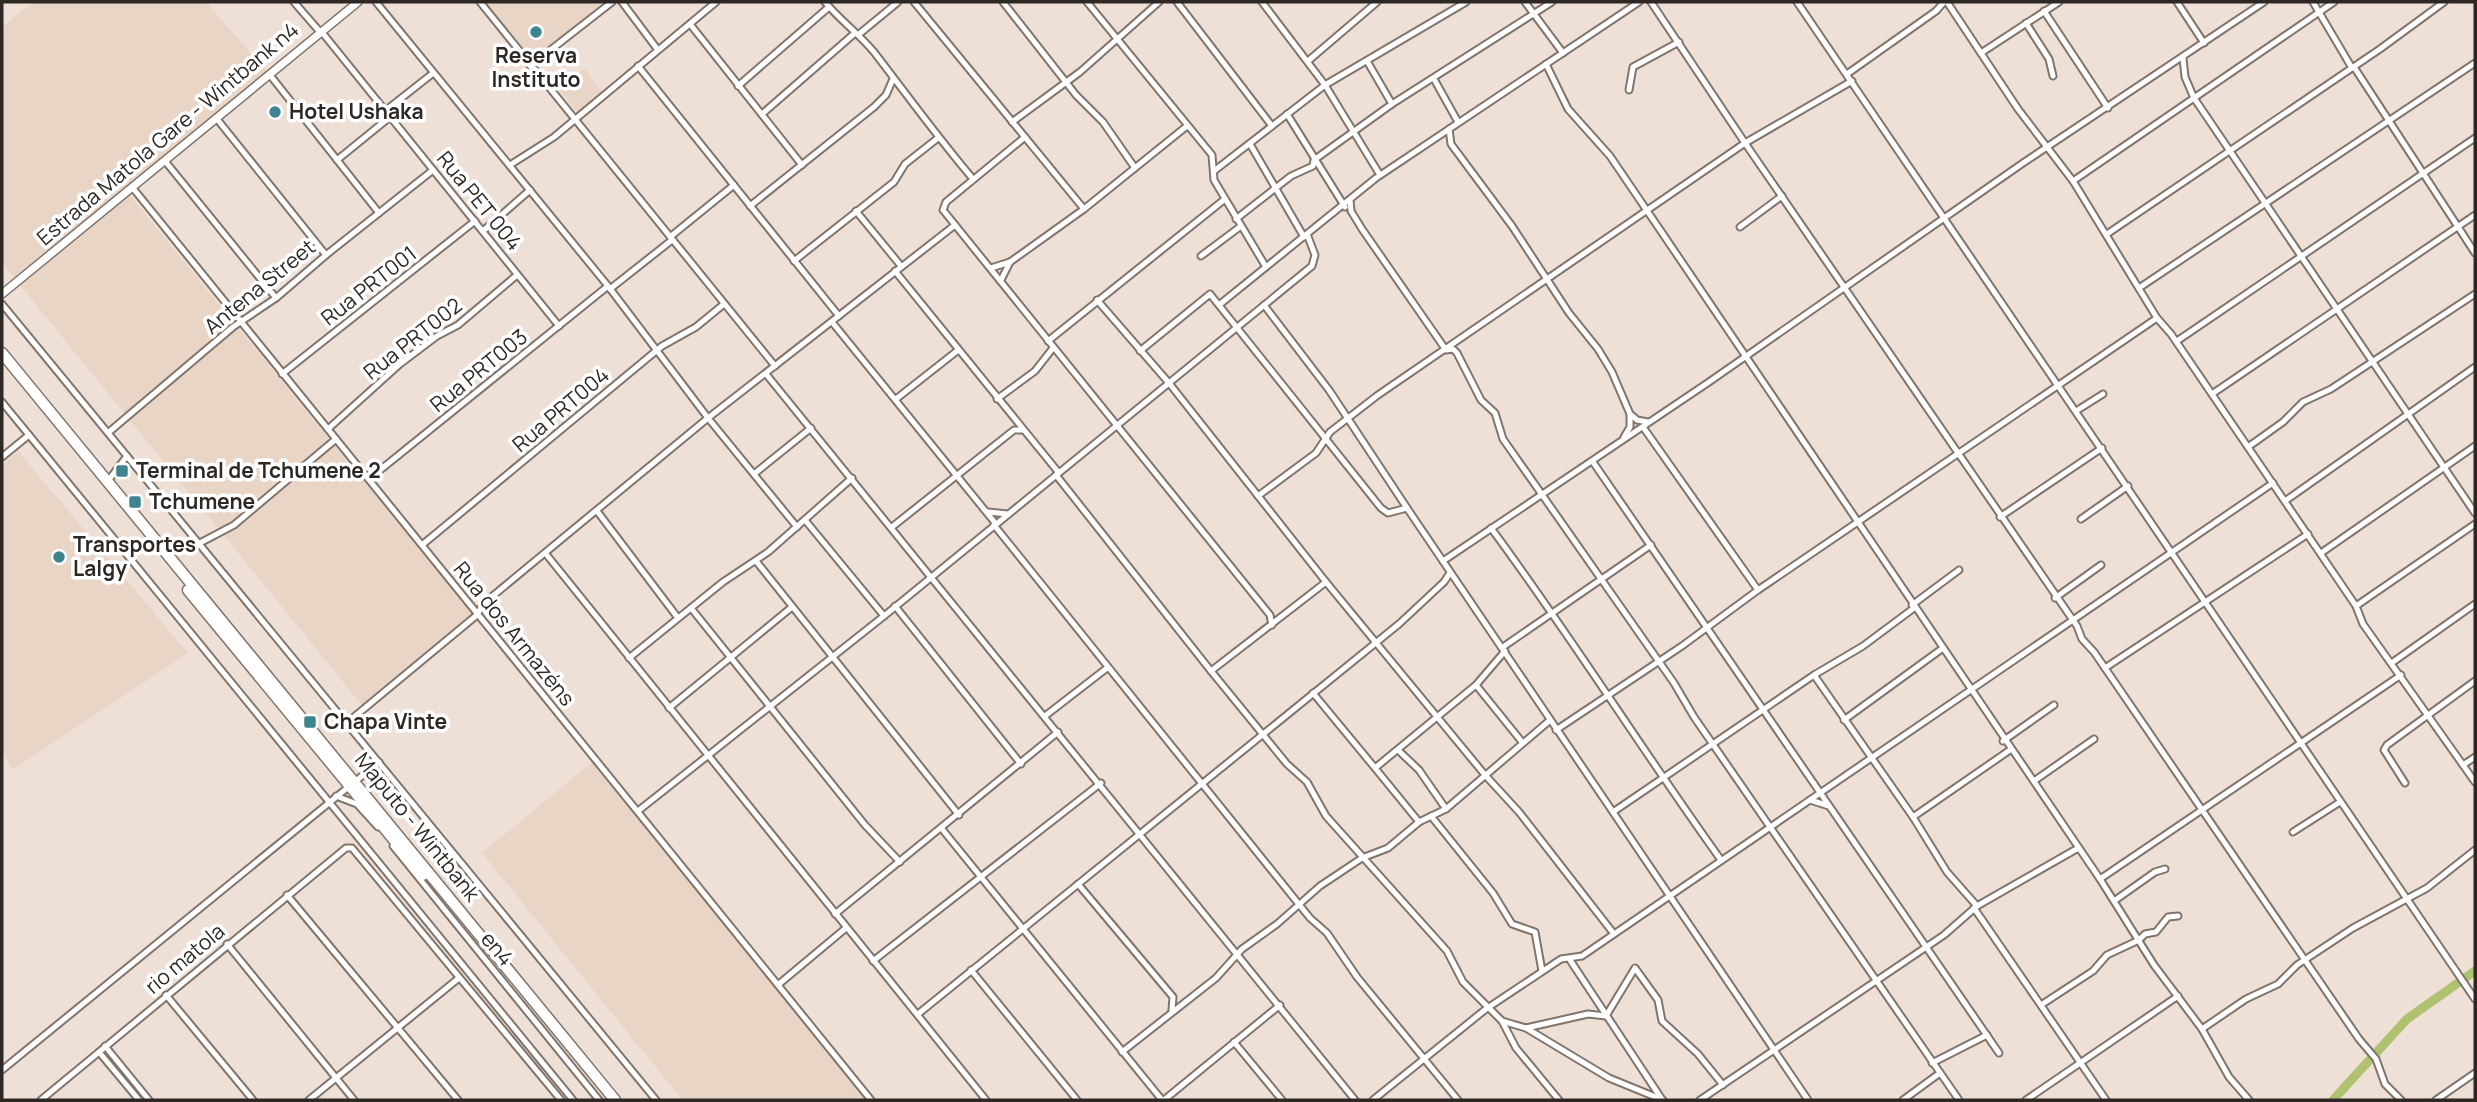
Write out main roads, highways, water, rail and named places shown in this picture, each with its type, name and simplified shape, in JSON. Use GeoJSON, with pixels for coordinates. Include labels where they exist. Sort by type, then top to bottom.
{"type":"FeatureCollection","features":[{"type":"Feature","properties":{"kind":"highway","name":"Maputo - Wintbank"},"geometry":{"type":"LineString","coordinates":[[2,353],[608,1100]]}},
{"type":"Feature","properties":{"kind":"highway","name":"Maputo - Wintbank"},"geometry":{"type":"LineString","coordinates":[[2,361],[615,1100]]}},
{"type":"Feature","properties":{"kind":"waterway","name":"rio matola"},"geometry":{"type":"LineString","coordinates":[[2333,1100],[2407,1019],[2475,971]]}},
{"type":"Feature","properties":{"kind":"place","name":"Reserva Instituto"},"geometry":{"type":"Point","coordinates":[536,32]}},
{"type":"Feature","properties":{"kind":"place","name":"Hotel Ushaka"},"geometry":{"type":"Point","coordinates":[275,112]}},
{"type":"Feature","properties":{"kind":"place","name":"Terminal de Tchumene 2"},"geometry":{"type":"Point","coordinates":[122,471]}},
{"type":"Feature","properties":{"kind":"place","name":"Tchumene"},"geometry":{"type":"Point","coordinates":[135,502]}},
{"type":"Feature","properties":{"kind":"place","name":"Transportes Lalgy"},"geometry":{"type":"Point","coordinates":[59,557]}},
{"type":"Feature","properties":{"kind":"place","name":"Chapa Vinte"},"geometry":{"type":"Point","coordinates":[310,722]}}]}
